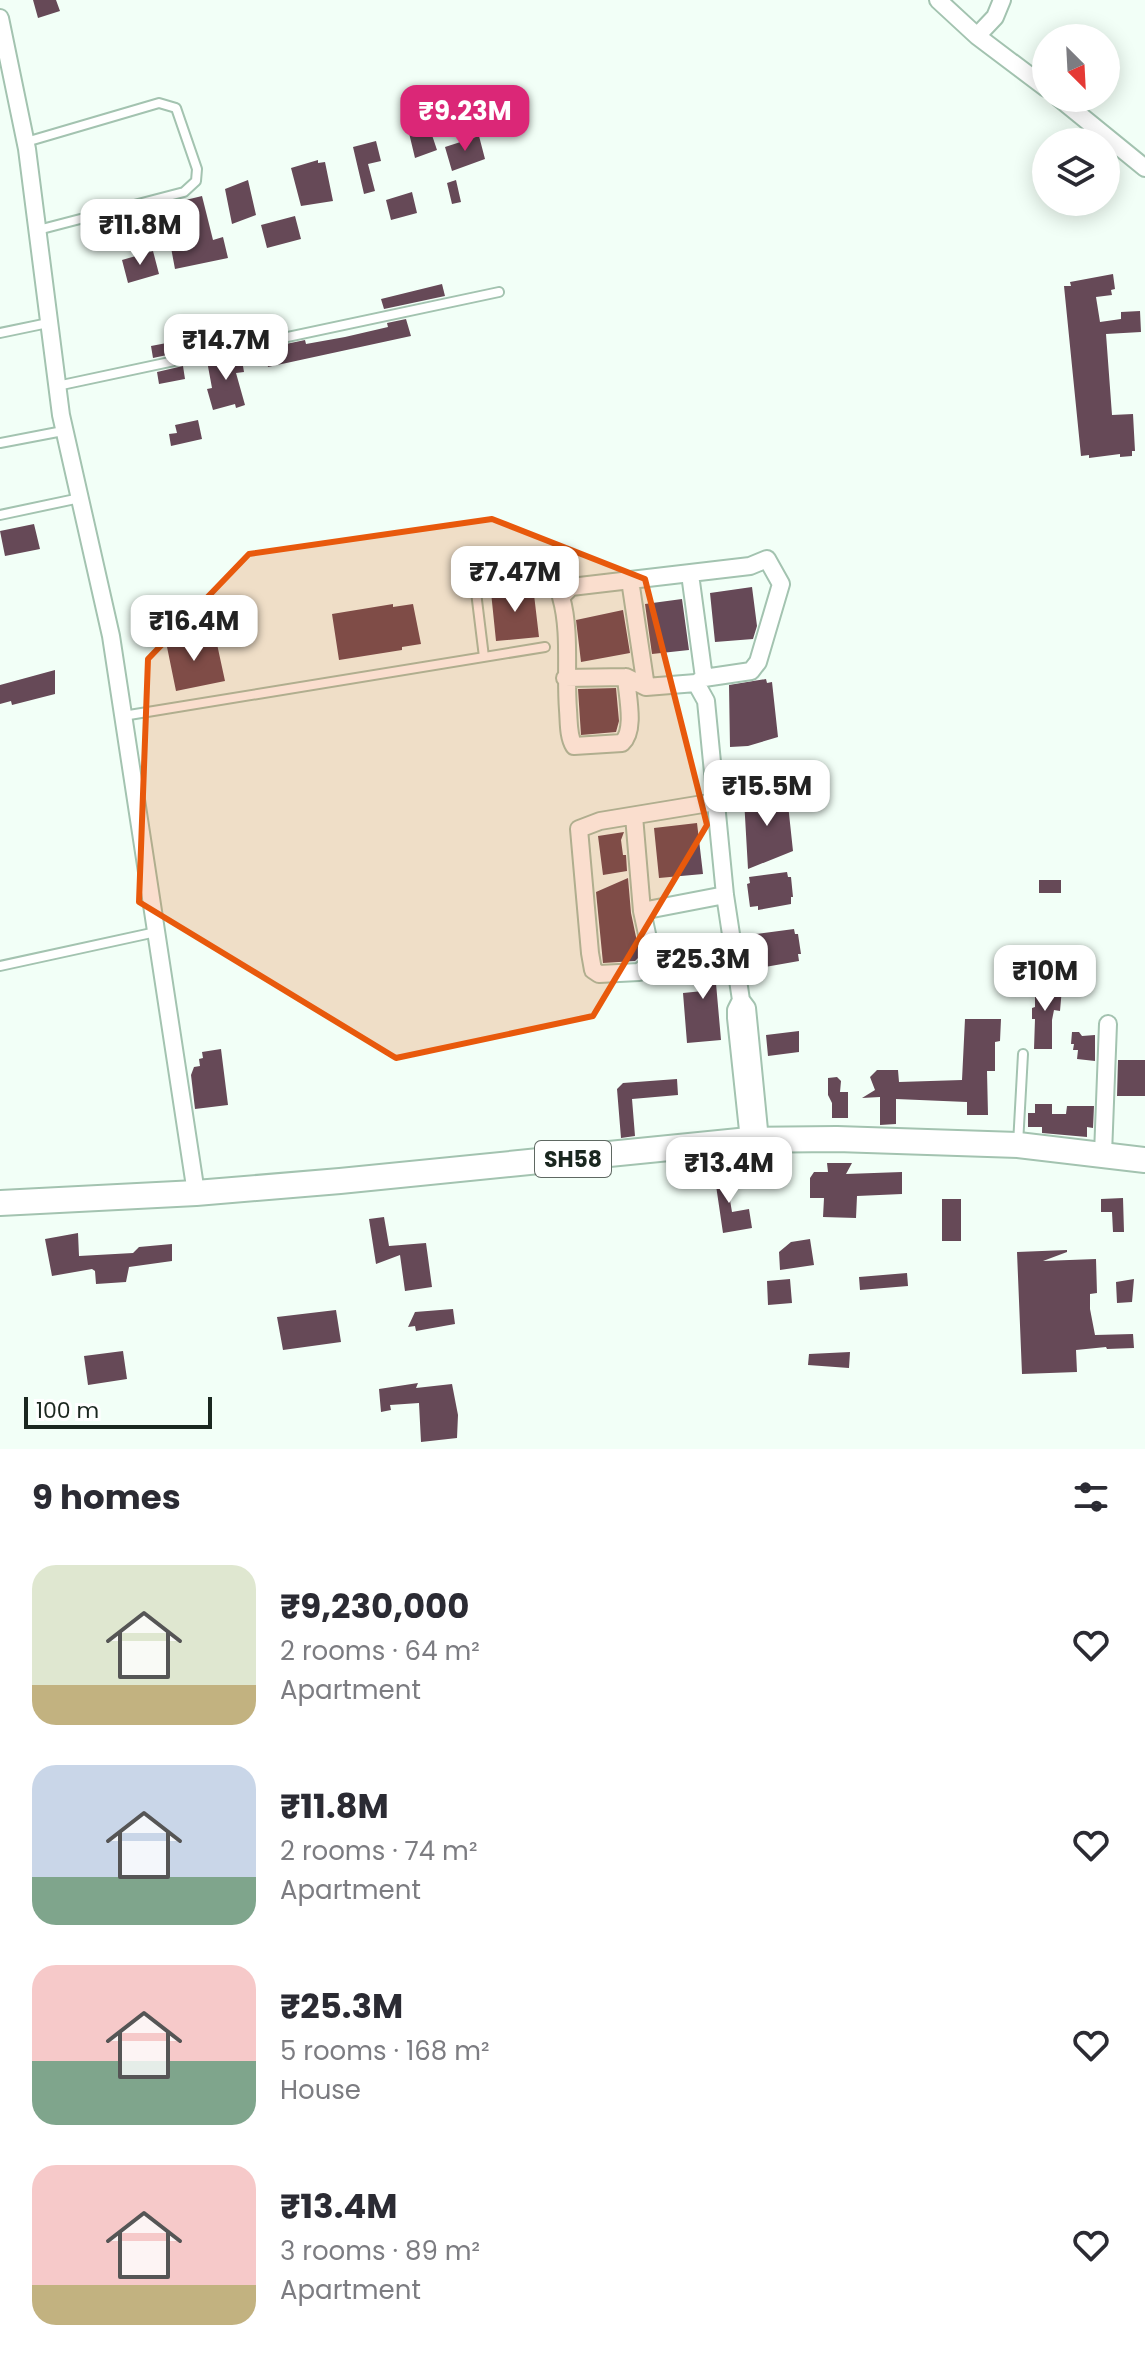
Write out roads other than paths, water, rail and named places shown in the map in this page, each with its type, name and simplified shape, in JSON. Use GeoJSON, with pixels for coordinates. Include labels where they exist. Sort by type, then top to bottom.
{"type":"FeatureCollection","features":[{"type":"Feature","properties":{"kind":"main road","name":"SH58"},"geometry":{"type":"LineString","coordinates":[[0,1203],[196,1193],[507,1166],[755,1140],[892,1139],[1018,1145],[1145,1160]]}},
{"type":"Feature","properties":{"kind":"street"},"geometry":{"type":"LineString","coordinates":[[938,0],[977,36],[1032,77]]}},
{"type":"Feature","properties":{"kind":"street"},"geometry":{"type":"LineString","coordinates":[[977,36],[995,17],[1002,0]]}},
{"type":"Feature","properties":{"kind":"street"},"geometry":{"type":"LineString","coordinates":[[0,18],[26,142],[63,431],[111,636],[196,1193]]}},
{"type":"Feature","properties":{"kind":"street"},"geometry":{"type":"LineString","coordinates":[[1076,112],[1145,168]]}},
{"type":"Feature","properties":{"kind":"street"},"geometry":{"type":"LineString","coordinates":[[565,678],[626,677],[646,687],[751,671],[756,666],[781,584],[767,559],[750,566],[571,587],[561,597],[567,616],[565,678],[571,742],[579,748],[622,743],[626,739],[629,729],[626,677]]}},
{"type":"Feature","properties":{"kind":"street"},"geometry":{"type":"LineString","coordinates":[[690,574],[725,895],[741,1000],[747,1008],[755,1140]]}},
{"type":"Feature","properties":{"kind":"street"},"geometry":{"type":"LineString","coordinates":[[630,580],[646,687]]}},
{"type":"Feature","properties":{"kind":"street"},"geometry":{"type":"LineString","coordinates":[[634,816],[642,911],[652,957],[639,972],[599,974],[591,964],[579,829],[586,824],[715,802]]}},
{"type":"Feature","properties":{"kind":"street"},"geometry":{"type":"LineString","coordinates":[[642,911],[725,895]]}},
{"type":"Feature","properties":{"kind":"street"},"geometry":{"type":"LineString","coordinates":[[1103,1154],[1108,1024]]}},
{"type":"Feature","properties":{"kind":"lane"},"geometry":{"type":"LineString","coordinates":[[26,142],[159,103],[176,108],[197,169],[196,181],[184,192],[38,230]]}},
{"type":"Feature","properties":{"kind":"lane"},"geometry":{"type":"LineString","coordinates":[[57,386],[499,292]]}},
{"type":"Feature","properties":{"kind":"lane"},"geometry":{"type":"LineString","coordinates":[[0,333],[48,323]]}},
{"type":"Feature","properties":{"kind":"lane"},"geometry":{"type":"LineString","coordinates":[[0,443],[63,431]]}},
{"type":"Feature","properties":{"kind":"lane"},"geometry":{"type":"LineString","coordinates":[[0,515],[80,498]]}},
{"type":"Feature","properties":{"kind":"lane"},"geometry":{"type":"LineString","coordinates":[[484,657],[476,592],[478,585],[485,581],[539,572]]}},
{"type":"Feature","properties":{"kind":"lane"},"geometry":{"type":"LineString","coordinates":[[122,716],[545,647]]}},
{"type":"Feature","properties":{"kind":"lane"},"geometry":{"type":"LineString","coordinates":[[0,966],[157,932]]}},
{"type":"Feature","properties":{"kind":"lane"},"geometry":{"type":"LineString","coordinates":[[1018,1145],[1023,1054]]}}]}
